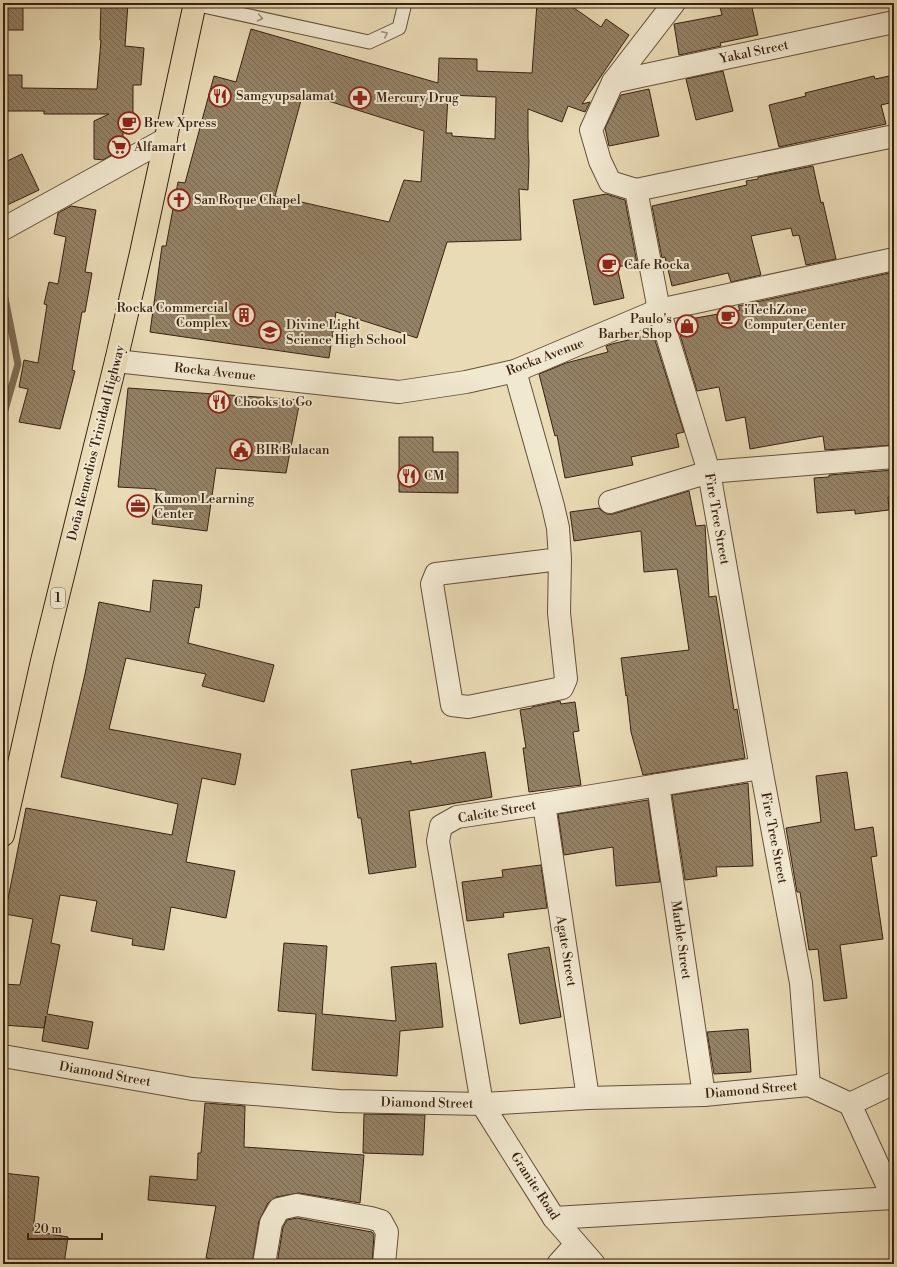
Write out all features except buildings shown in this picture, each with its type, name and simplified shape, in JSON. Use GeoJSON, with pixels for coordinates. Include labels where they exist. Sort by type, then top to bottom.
{"type":"FeatureCollection","features":[{"type":"Feature","properties":{"kind":"highway","name":"Doña Remedios Trinidad Highway"},"geometry":{"type":"LineString","coordinates":[[3,835],[42,661],[116,361],[166,139],[194,4]]}},
{"type":"Feature","properties":{"kind":"street"},"geometry":{"type":"LineString","coordinates":[[674,3],[613,82],[591,130],[600,162],[610,182],[636,190],[894,136]]}},
{"type":"Feature","properties":{"kind":"street","name":"Yakal Street"},"geometry":{"type":"LineString","coordinates":[[613,82],[894,22]]}},
{"type":"Feature","properties":{"kind":"street"},"geometry":{"type":"LineString","coordinates":[[3,229],[166,139]]}},
{"type":"Feature","properties":{"kind":"street","name":"Fire Tree Street"},"geometry":{"type":"LineString","coordinates":[[636,190],[659,310],[709,472],[761,768],[801,983],[809,1085]]}},
{"type":"Feature","properties":{"kind":"street","name":"Rocka Avenue"},"geometry":{"type":"LineString","coordinates":[[116,361],[399,392],[466,382],[515,371],[659,310],[894,259]]}},
{"type":"Feature","properties":{"kind":"street"},"geometry":{"type":"LineString","coordinates":[[515,371],[558,528],[560,559],[559,614],[566,679],[562,688],[468,707],[452,705],[432,584],[436,574],[560,559]]}},
{"type":"Feature","properties":{"kind":"street"},"geometry":{"type":"LineString","coordinates":[[610,502],[709,472],[894,457]]}},
{"type":"Feature","properties":{"kind":"street","name":"Calcite Street"},"geometry":{"type":"LineString","coordinates":[[482,1104],[438,841],[441,826],[457,817],[761,768]]}},
{"type":"Feature","properties":{"kind":"street","name":"Marble Street"},"geometry":{"type":"LineString","coordinates":[[658,785],[704,1095]]}},
{"type":"Feature","properties":{"kind":"street","name":"Agate Street"},"geometry":{"type":"LineString","coordinates":[[544,804],[588,1098]]}},
{"type":"Feature","properties":{"kind":"street","name":"Diamond Street"},"geometry":{"type":"LineString","coordinates":[[3,1056],[192,1089],[339,1101],[482,1104],[588,1098],[704,1095],[809,1085],[850,1104]]}},
{"type":"Feature","properties":{"kind":"street"},"geometry":{"type":"LineString","coordinates":[[554,1218],[894,1199],[850,1104],[894,1083]]}},
{"type":"Feature","properties":{"kind":"street","name":"Granite Road"},"geometry":{"type":"LineString","coordinates":[[482,1104],[554,1218],[594,1264]]}},
{"type":"Feature","properties":{"kind":"street"},"geometry":{"type":"LineString","coordinates":[[264,1264],[271,1223],[279,1209],[297,1205],[381,1221],[387,1232],[384,1264]]}},
{"type":"Feature","properties":{"kind":"street"},"geometry":{"type":"LineString","coordinates":[[558,1264],[576,1244]]}},
{"type":"Feature","properties":{"kind":"lane"},"geometry":{"type":"LineString","coordinates":[[194,4],[369,42],[399,28],[404,3]]}},
{"type":"Feature","properties":{"kind":"waterway"},"geometry":{"type":"LineString","coordinates":[[3,288],[18,364],[3,417]]}},
{"type":"Feature","properties":{"kind":"place","name":"Samgyupsalamat"},"geometry":{"type":"Point","coordinates":[220,96]}},
{"type":"Feature","properties":{"kind":"place","name":"Mercury Drug"},"geometry":{"type":"Point","coordinates":[360,98]}},
{"type":"Feature","properties":{"kind":"place","name":"Brew Xpress"},"geometry":{"type":"Point","coordinates":[129,123]}},
{"type":"Feature","properties":{"kind":"place","name":"Alfamart"},"geometry":{"type":"Point","coordinates":[119,147]}},
{"type":"Feature","properties":{"kind":"place","name":"San Roque Chapel"},"geometry":{"type":"Point","coordinates":[179,200]}},
{"type":"Feature","properties":{"kind":"place","name":"Cafe Rocka"},"geometry":{"type":"Point","coordinates":[609,265]}},
{"type":"Feature","properties":{"kind":"place","name":"Rocka Commercial Complex"},"geometry":{"type":"Point","coordinates":[244,315]}},
{"type":"Feature","properties":{"kind":"place","name":"iTechZone Computer Center"},"geometry":{"type":"Point","coordinates":[728,317]}},
{"type":"Feature","properties":{"kind":"place","name":"Paulo's Barber Shop"},"geometry":{"type":"Point","coordinates":[687,326]}},
{"type":"Feature","properties":{"kind":"place","name":"Divine Light Science High School"},"geometry":{"type":"Point","coordinates":[270,332]}},
{"type":"Feature","properties":{"kind":"place","name":"Chooks to Go"},"geometry":{"type":"Point","coordinates":[219,402]}},
{"type":"Feature","properties":{"kind":"place","name":"BIR Bulacan"},"geometry":{"type":"Point","coordinates":[241,450]}},
{"type":"Feature","properties":{"kind":"place","name":"CM"},"geometry":{"type":"Point","coordinates":[409,476]}},
{"type":"Feature","properties":{"kind":"place","name":"Kumon Learning Center"},"geometry":{"type":"Point","coordinates":[138,506]}}]}
